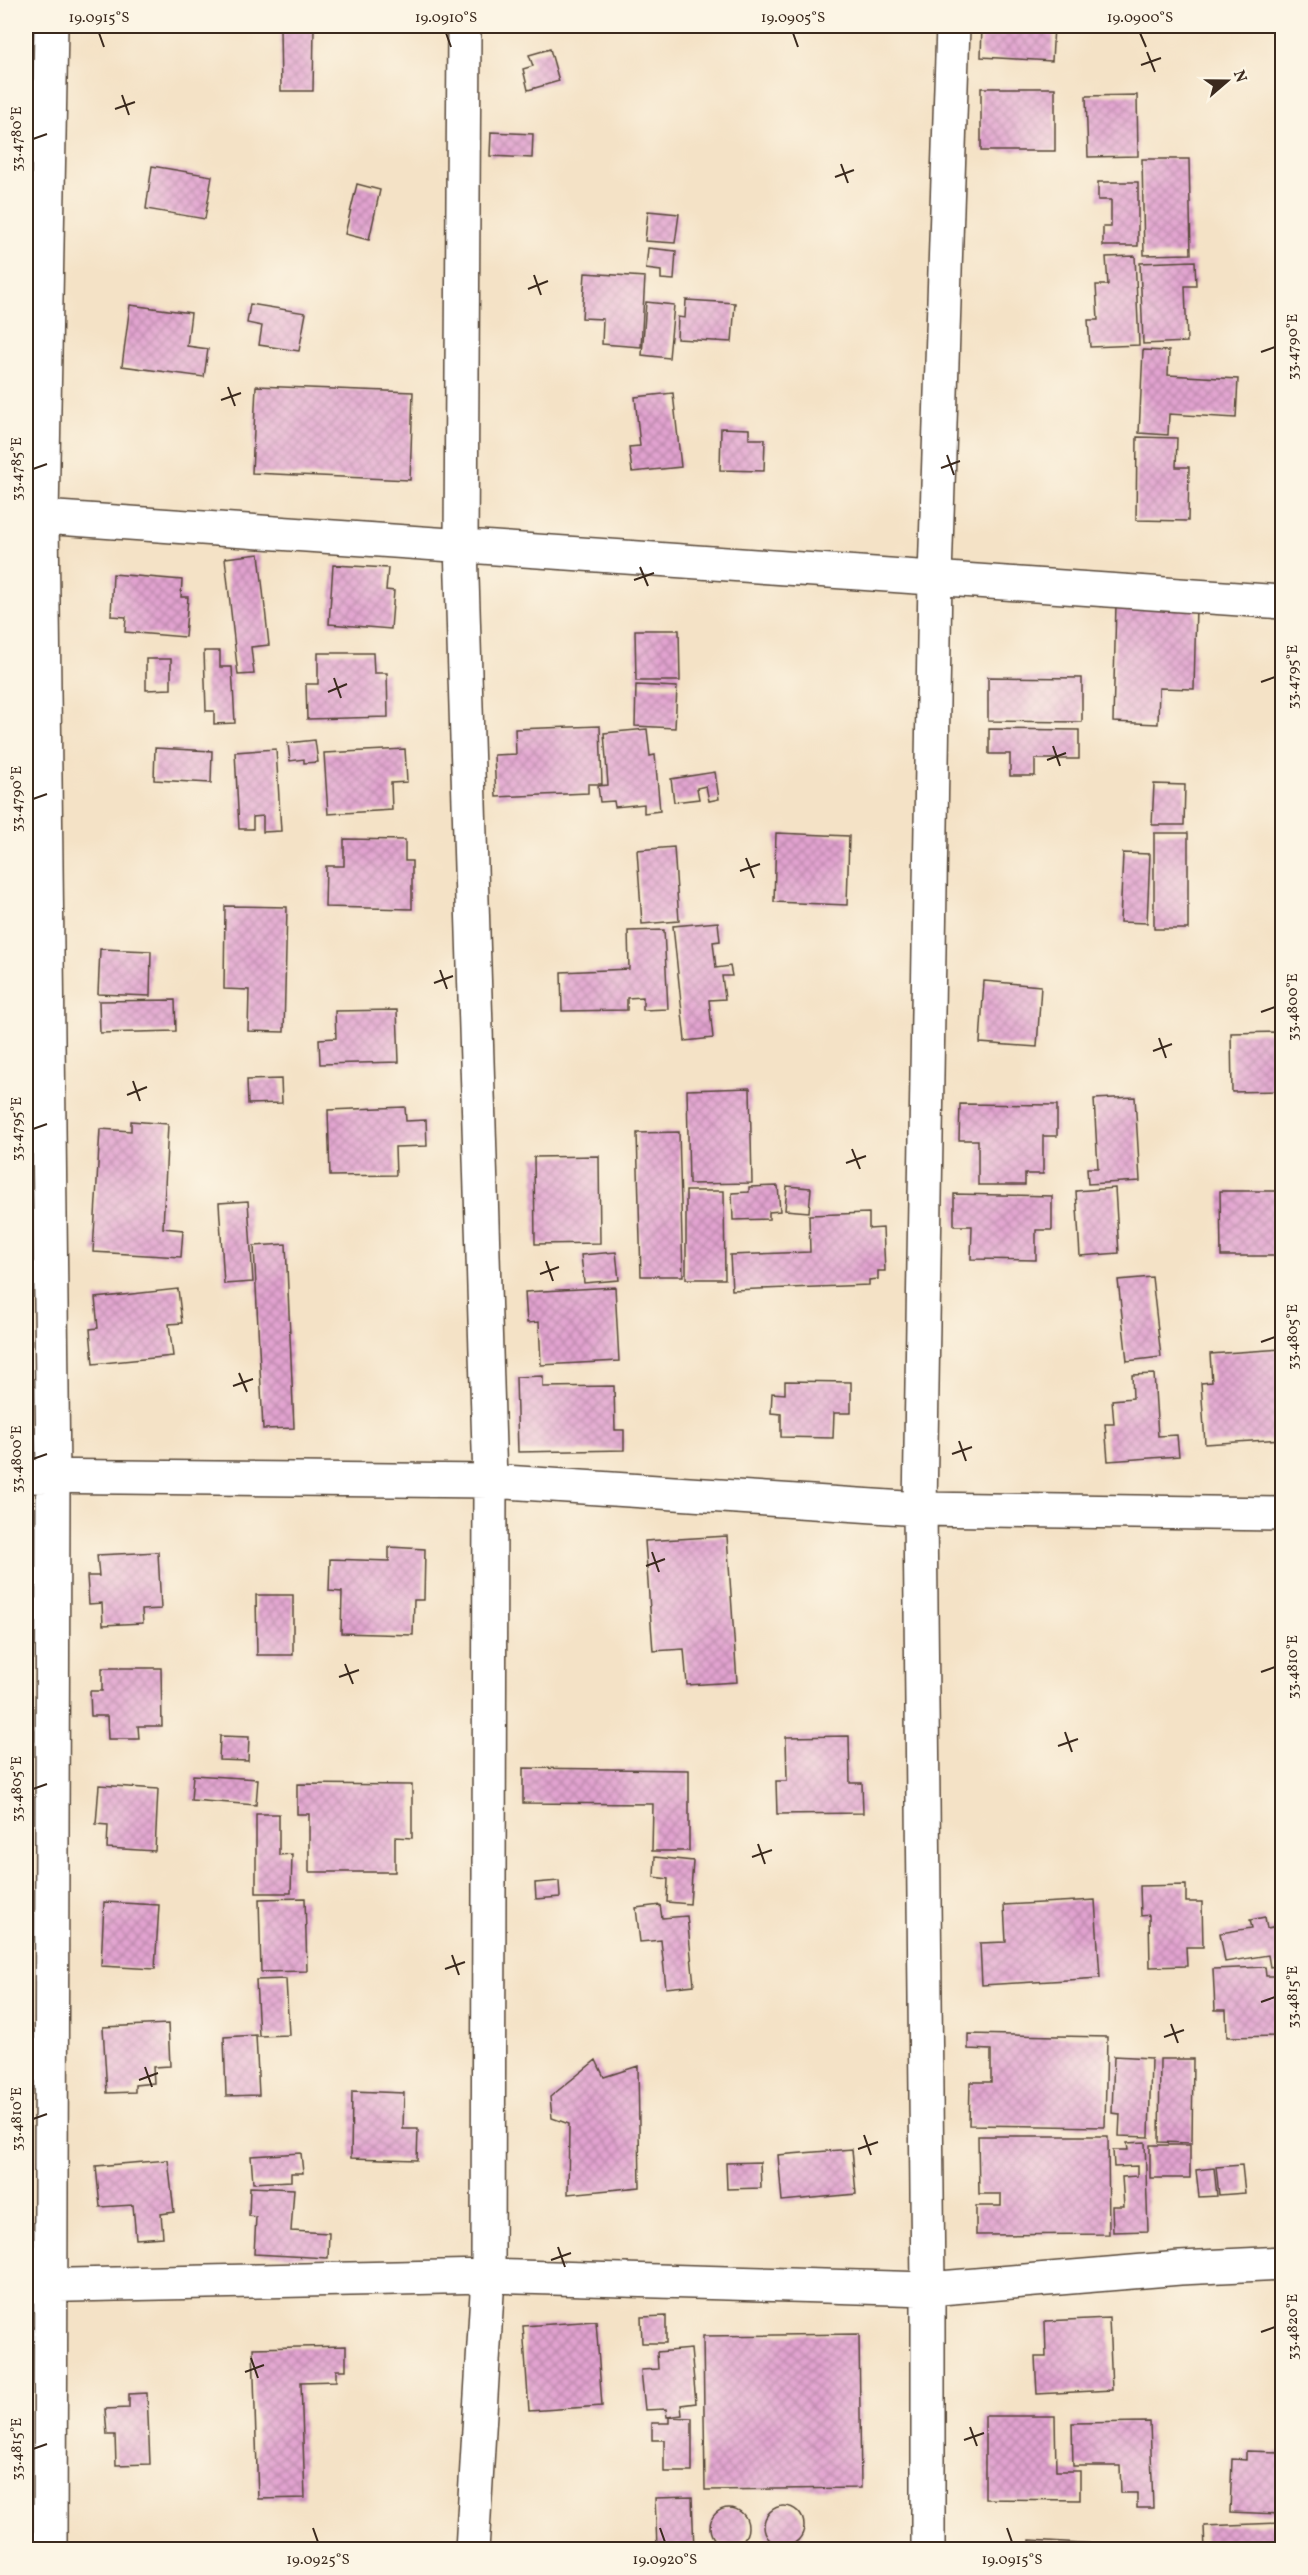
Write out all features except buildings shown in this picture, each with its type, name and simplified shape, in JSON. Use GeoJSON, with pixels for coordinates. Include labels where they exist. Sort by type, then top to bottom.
{"type":"FeatureCollection","features":[{"type":"Feature","properties":{"kind":"street"},"geometry":{"type":"LineString","coordinates":[[50,2550],[39,2285],[39,1476],[42,517],[51,26]]}},
{"type":"Feature","properties":{"kind":"street"},"geometry":{"type":"LineString","coordinates":[[464,26],[461,545],[490,1481],[488,2276],[472,2550]]}},
{"type":"Feature","properties":{"kind":"street"},"geometry":{"type":"LineString","coordinates":[[928,2550],[928,2289],[920,1509],[935,577],[953,26]]}},
{"type":"Feature","properties":{"kind":"street"},"geometry":{"type":"LineString","coordinates":[[42,517],[1282,602]]}},
{"type":"Feature","properties":{"kind":"street"},"geometry":{"type":"LineString","coordinates":[[39,1476],[490,1481],[920,1509],[1282,1514]]}},
{"type":"Feature","properties":{"kind":"street"},"geometry":{"type":"LineString","coordinates":[[39,2285],[488,2276],[928,2289],[1180,2268],[1282,2263]]}}]}
